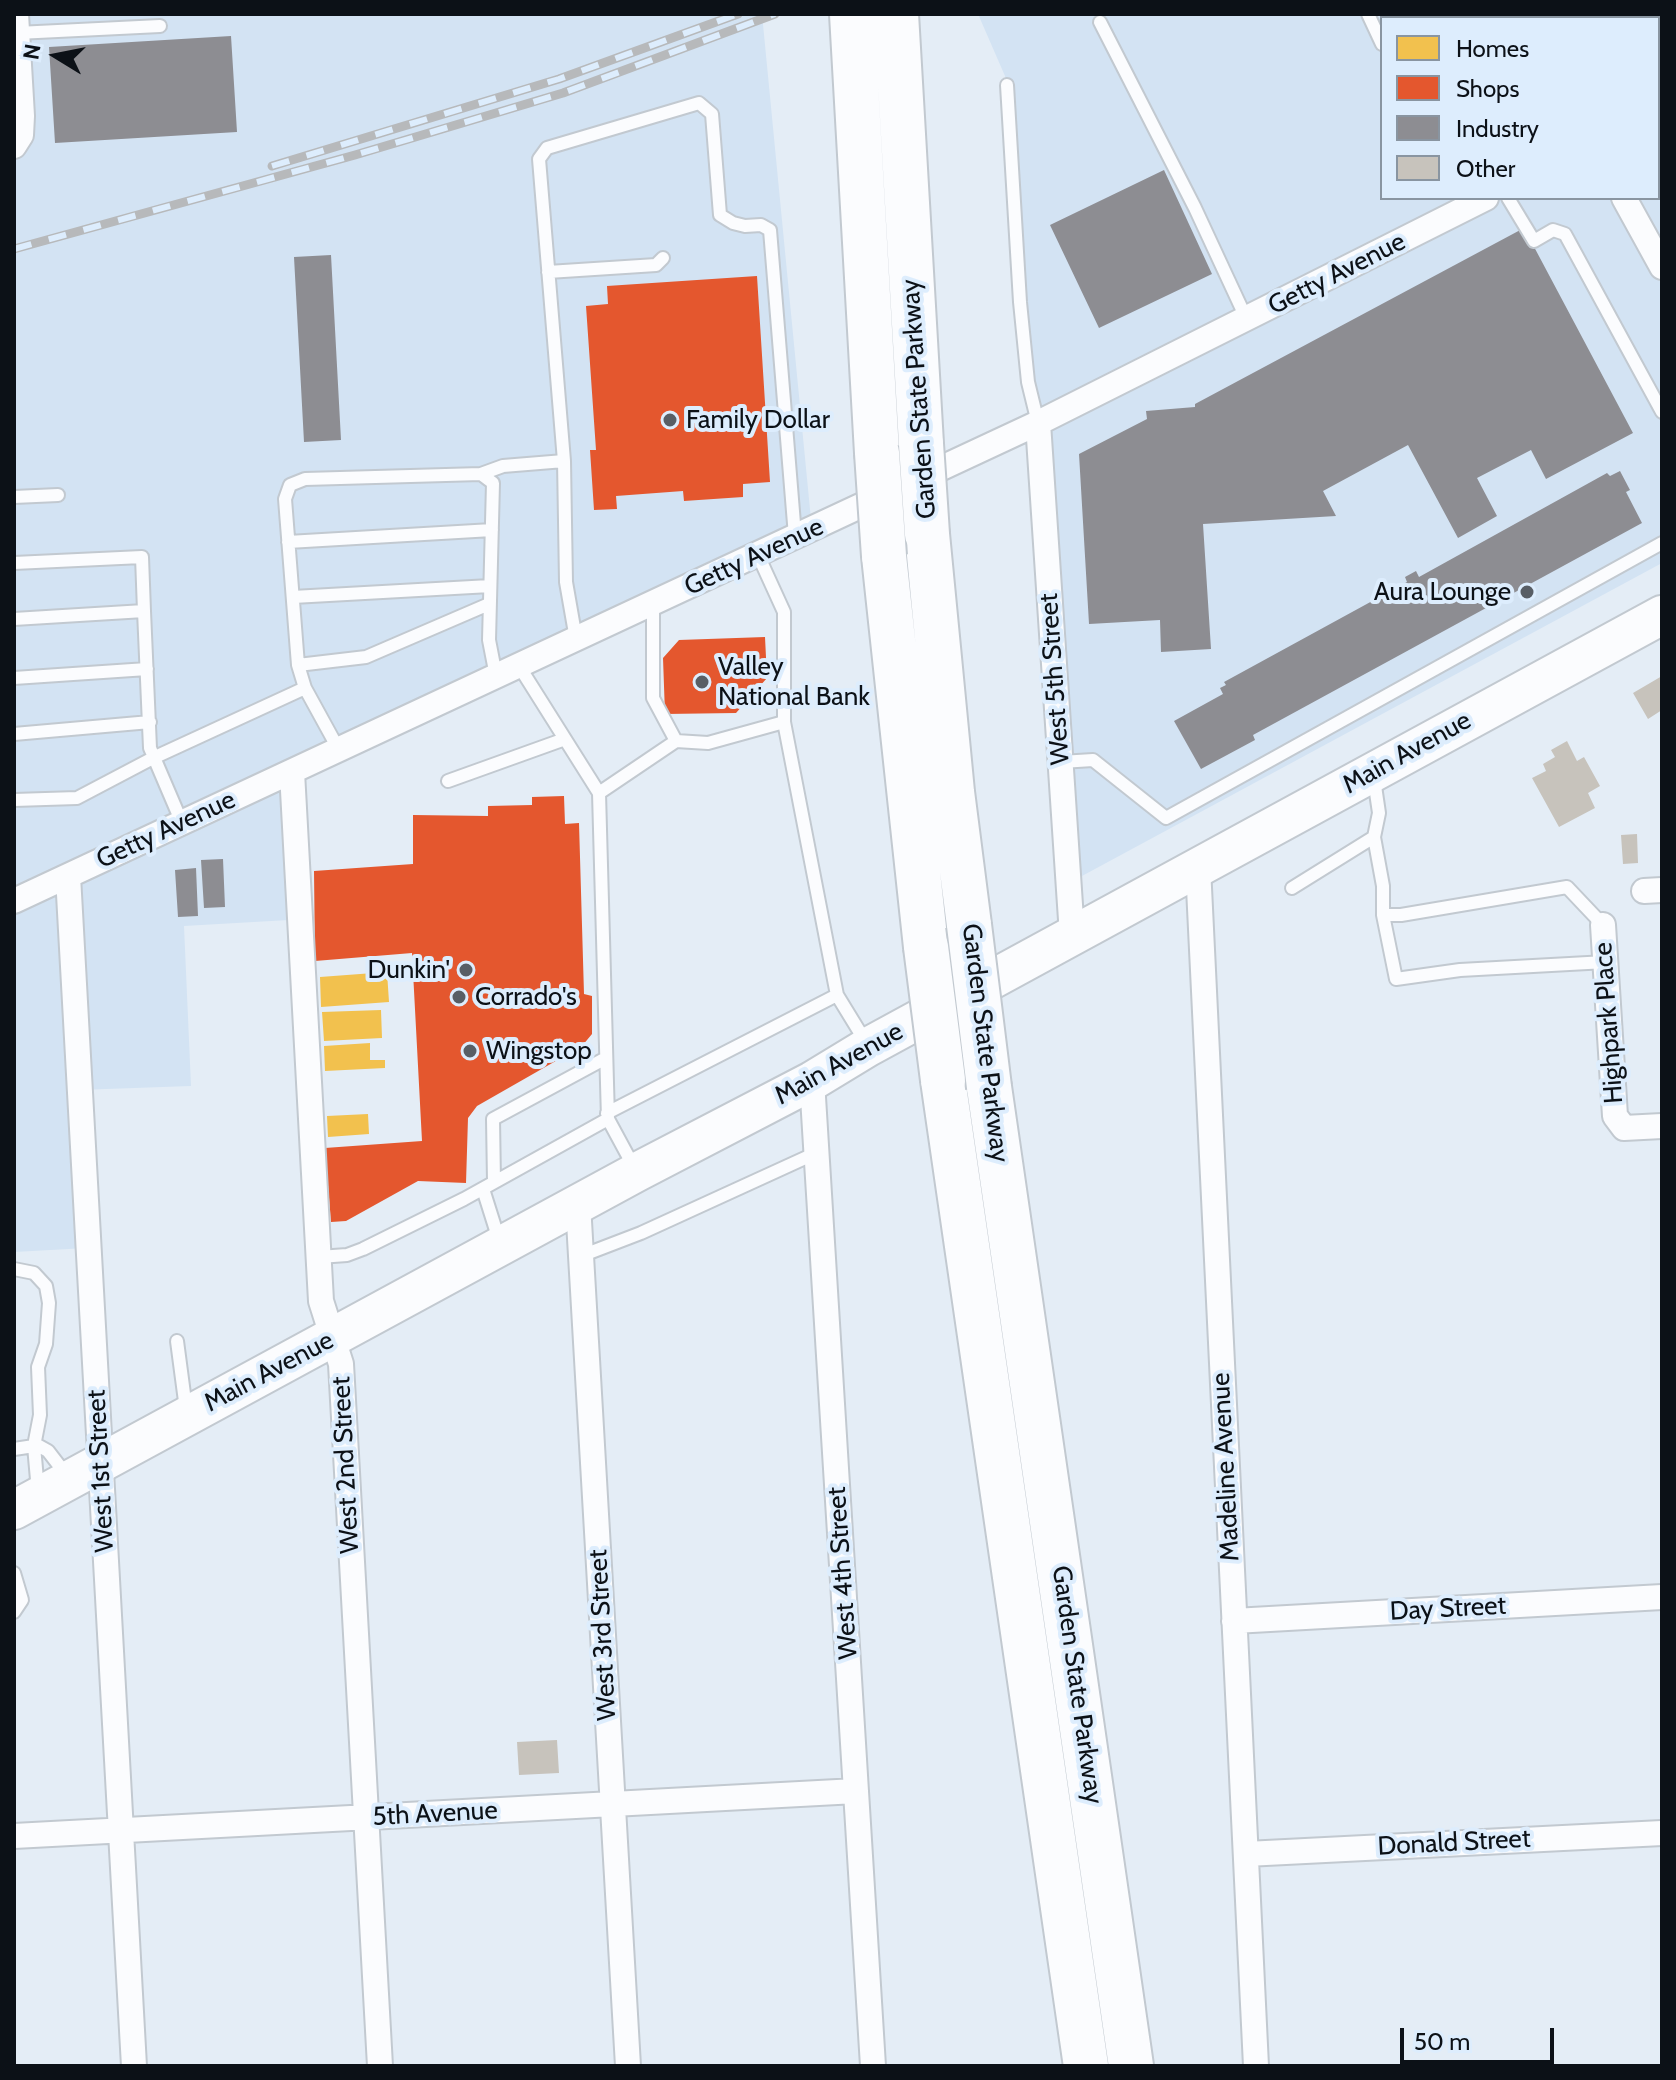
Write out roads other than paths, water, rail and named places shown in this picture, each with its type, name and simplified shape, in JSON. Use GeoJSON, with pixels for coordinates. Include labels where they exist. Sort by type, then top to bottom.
{"type":"FeatureCollection","features":[{"type":"Feature","properties":{"kind":"highway","name":"Garden State Parkway"},"geometry":{"type":"LineString","coordinates":[[896,19],[927,534],[952,792],[989,1087],[1131,2066]]}},
{"type":"Feature","properties":{"kind":"highway","name":"Garden State Parkway"},"geometry":{"type":"LineString","coordinates":[[852,29],[884,556],[926,947],[1086,2066]]}},
{"type":"Feature","properties":{"kind":"main road","name":"Main Avenue"},"geometry":{"type":"LineString","coordinates":[[56,1488],[637,1172],[812,1081],[1072,935],[1662,615]]}},
{"type":"Feature","properties":{"kind":"street"},"geometry":{"type":"LineString","coordinates":[[16,24],[18,141]]}},
{"type":"Feature","properties":{"kind":"street"},"geometry":{"type":"LineString","coordinates":[[1625,200],[1662,267]]}},
{"type":"Feature","properties":{"kind":"street","name":"Getty Avenue"},"geometry":{"type":"LineString","coordinates":[[14,901],[1038,423],[1247,320],[1459,204]]}},
{"type":"Feature","properties":{"kind":"street","name":"West 5th Street"},"geometry":{"type":"LineString","coordinates":[[1038,423],[1072,935]]}},
{"type":"Feature","properties":{"kind":"street","name":"West 2nd Street"},"geometry":{"type":"LineString","coordinates":[[292,772],[321,1301],[341,1364],[380,2066]]}},
{"type":"Feature","properties":{"kind":"street","name":"Madeline Avenue"},"geometry":{"type":"LineString","coordinates":[[1198,867],[1256,2066]]}},
{"type":"Feature","properties":{"kind":"street","name":"West 1st Street"},"geometry":{"type":"LineString","coordinates":[[68,876],[56,1488],[120,1830],[134,2066]]}},
{"type":"Feature","properties":{"kind":"street","name":"Highpark Place"},"geometry":{"type":"LineString","coordinates":[[1603,925],[1615,1116],[1624,1128],[1662,1126]]}},
{"type":"Feature","properties":{"kind":"street","name":"West 4th Street"},"geometry":{"type":"LineString","coordinates":[[812,1081],[873,2066]]}},
{"type":"Feature","properties":{"kind":"street","name":"West 3rd Street"},"geometry":{"type":"LineString","coordinates":[[578,1204],[628,2066]]}},
{"type":"Feature","properties":{"kind":"street","name":"Day Street"},"geometry":{"type":"LineString","coordinates":[[1234,1621],[1662,1597]]}},
{"type":"Feature","properties":{"kind":"street","name":"5th Avenue"},"geometry":{"type":"LineString","coordinates":[[14,1836],[856,1791]]}},
{"type":"Feature","properties":{"kind":"street","name":"Donald Street"},"geometry":{"type":"LineString","coordinates":[[1246,1854],[1662,1833]]}},
{"type":"Feature","properties":{"kind":"lane"},"geometry":{"type":"LineString","coordinates":[[1368,14],[1380,40]]}},
{"type":"Feature","properties":{"kind":"lane"},"geometry":{"type":"LineString","coordinates":[[1100,22],[1195,208],[1247,320]]}},
{"type":"Feature","properties":{"kind":"lane"},"geometry":{"type":"LineString","coordinates":[[16,24],[160,26]]}},
{"type":"Feature","properties":{"kind":"lane"},"geometry":{"type":"LineString","coordinates":[[1007,85],[1020,302],[1028,382],[1038,423]]}},
{"type":"Feature","properties":{"kind":"lane"},"geometry":{"type":"LineString","coordinates":[[576,639],[566,582],[564,461],[539,159],[547,148],[699,103],[712,114],[720,215],[733,223],[761,225],[770,230],[795,536]]}},
{"type":"Feature","properties":{"kind":"lane"},"geometry":{"type":"LineString","coordinates":[[1509,200],[1534,241],[1553,230],[1565,234],[1662,412]]}},
{"type":"Feature","properties":{"kind":"lane"},"geometry":{"type":"LineString","coordinates":[[548,272],[656,265],[663,258]]}},
{"type":"Feature","properties":{"kind":"lane"},"geometry":{"type":"LineString","coordinates":[[339,750],[305,688],[298,665],[285,499],[290,485],[305,479],[481,474],[503,466],[564,461]]}},
{"type":"Feature","properties":{"kind":"lane"},"geometry":{"type":"LineString","coordinates":[[481,474],[493,483],[489,640],[496,677]]}},
{"type":"Feature","properties":{"kind":"lane"},"geometry":{"type":"LineString","coordinates":[[14,497],[58,495]]}},
{"type":"Feature","properties":{"kind":"lane"},"geometry":{"type":"LineString","coordinates":[[288,542],[492,530]]}},
{"type":"Feature","properties":{"kind":"lane"},"geometry":{"type":"LineString","coordinates":[[1061,762],[1093,760],[1166,818],[1662,543]]}},
{"type":"Feature","properties":{"kind":"lane"},"geometry":{"type":"LineString","coordinates":[[758,555],[784,612],[784,722],[837,995],[868,1047]]}},
{"type":"Feature","properties":{"kind":"lane"},"geometry":{"type":"LineString","coordinates":[[14,563],[142,557],[150,748],[182,823]]}},
{"type":"Feature","properties":{"kind":"lane"},"geometry":{"type":"LineString","coordinates":[[293,597],[490,586]]}},
{"type":"Feature","properties":{"kind":"lane"},"geometry":{"type":"LineString","coordinates":[[298,665],[366,657],[489,604]]}},
{"type":"Feature","properties":{"kind":"lane"},"geometry":{"type":"LineString","coordinates":[[653,604],[653,698],[676,741]]}},
{"type":"Feature","properties":{"kind":"lane"},"geometry":{"type":"LineString","coordinates":[[14,619],[144,611]]}},
{"type":"Feature","properties":{"kind":"lane"},"geometry":{"type":"LineString","coordinates":[[519,666],[599,793],[607,1116],[637,1172]]}},
{"type":"Feature","properties":{"kind":"lane"},"geometry":{"type":"LineString","coordinates":[[14,678],[147,669]]}},
{"type":"Feature","properties":{"kind":"lane"},"geometry":{"type":"LineString","coordinates":[[14,800],[77,798],[153,758],[305,688]]}},
{"type":"Feature","properties":{"kind":"lane"},"geometry":{"type":"LineString","coordinates":[[14,734],[150,722]]}},
{"type":"Feature","properties":{"kind":"lane"},"geometry":{"type":"LineString","coordinates":[[599,793],[676,741],[708,743],[784,722]]}},
{"type":"Feature","properties":{"kind":"lane"},"geometry":{"type":"LineString","coordinates":[[448,781],[565,739]]}},
{"type":"Feature","properties":{"kind":"lane"},"geometry":{"type":"LineString","coordinates":[[1373,772],[1379,813],[1374,837],[1383,886],[1383,915],[1396,979],[1460,970],[1606,962]]}},
{"type":"Feature","properties":{"kind":"lane"},"geometry":{"type":"LineString","coordinates":[[1292,888],[1374,837]]}},
{"type":"Feature","properties":{"kind":"lane"},"geometry":{"type":"LineString","coordinates":[[1383,915],[1401,915],[1567,887],[1603,925]]}},
{"type":"Feature","properties":{"kind":"lane"},"geometry":{"type":"LineString","coordinates":[[319,1257],[347,1255],[363,1249],[488,1186],[607,1116],[837,995]]}},
{"type":"Feature","properties":{"kind":"lane"},"geometry":{"type":"LineString","coordinates":[[501,1246],[488,1186],[493,1119],[606,1058]]}},
{"type":"Feature","properties":{"kind":"lane"},"geometry":{"type":"LineString","coordinates":[[581,1256],[641,1233],[816,1153]]}},
{"type":"Feature","properties":{"kind":"lane"},"geometry":{"type":"LineString","coordinates":[[14,1269],[34,1273],[46,1286],[49,1303],[46,1344],[38,1367],[40,1415],[34,1446],[56,1488]]}},
{"type":"Feature","properties":{"kind":"lane"},"geometry":{"type":"LineString","coordinates":[[177,1341],[187,1416]]}},
{"type":"Feature","properties":{"kind":"lane"},"geometry":{"type":"LineString","coordinates":[[14,1449],[39,1446],[48,1451],[56,1488]]}},
{"type":"Feature","properties":{"kind":"lane"},"geometry":{"type":"LineString","coordinates":[[14,1612],[22,1600],[15,1578]]}},
{"type":"Feature","properties":{"kind":"railway"},"geometry":{"type":"LineString","coordinates":[[272,166],[559,79],[738,14]]}},
{"type":"Feature","properties":{"kind":"railway"},"geometry":{"type":"LineString","coordinates":[[14,249],[355,155],[563,93],[775,14]]}},
{"type":"Feature","properties":{"kind":"place","name":"Family Dollar"},"geometry":{"type":"Point","coordinates":[670,420]}},
{"type":"Feature","properties":{"kind":"place","name":"Aura Lounge"},"geometry":{"type":"Point","coordinates":[1527,592]}},
{"type":"Feature","properties":{"kind":"place","name":"Valley National Bank"},"geometry":{"type":"Point","coordinates":[702,682]}},
{"type":"Feature","properties":{"kind":"place","name":"Dunkin'"},"geometry":{"type":"Point","coordinates":[466,970]}},
{"type":"Feature","properties":{"kind":"place","name":"Corrado's"},"geometry":{"type":"Point","coordinates":[459,997]}},
{"type":"Feature","properties":{"kind":"place","name":"Wingstop"},"geometry":{"type":"Point","coordinates":[470,1051]}}]}
